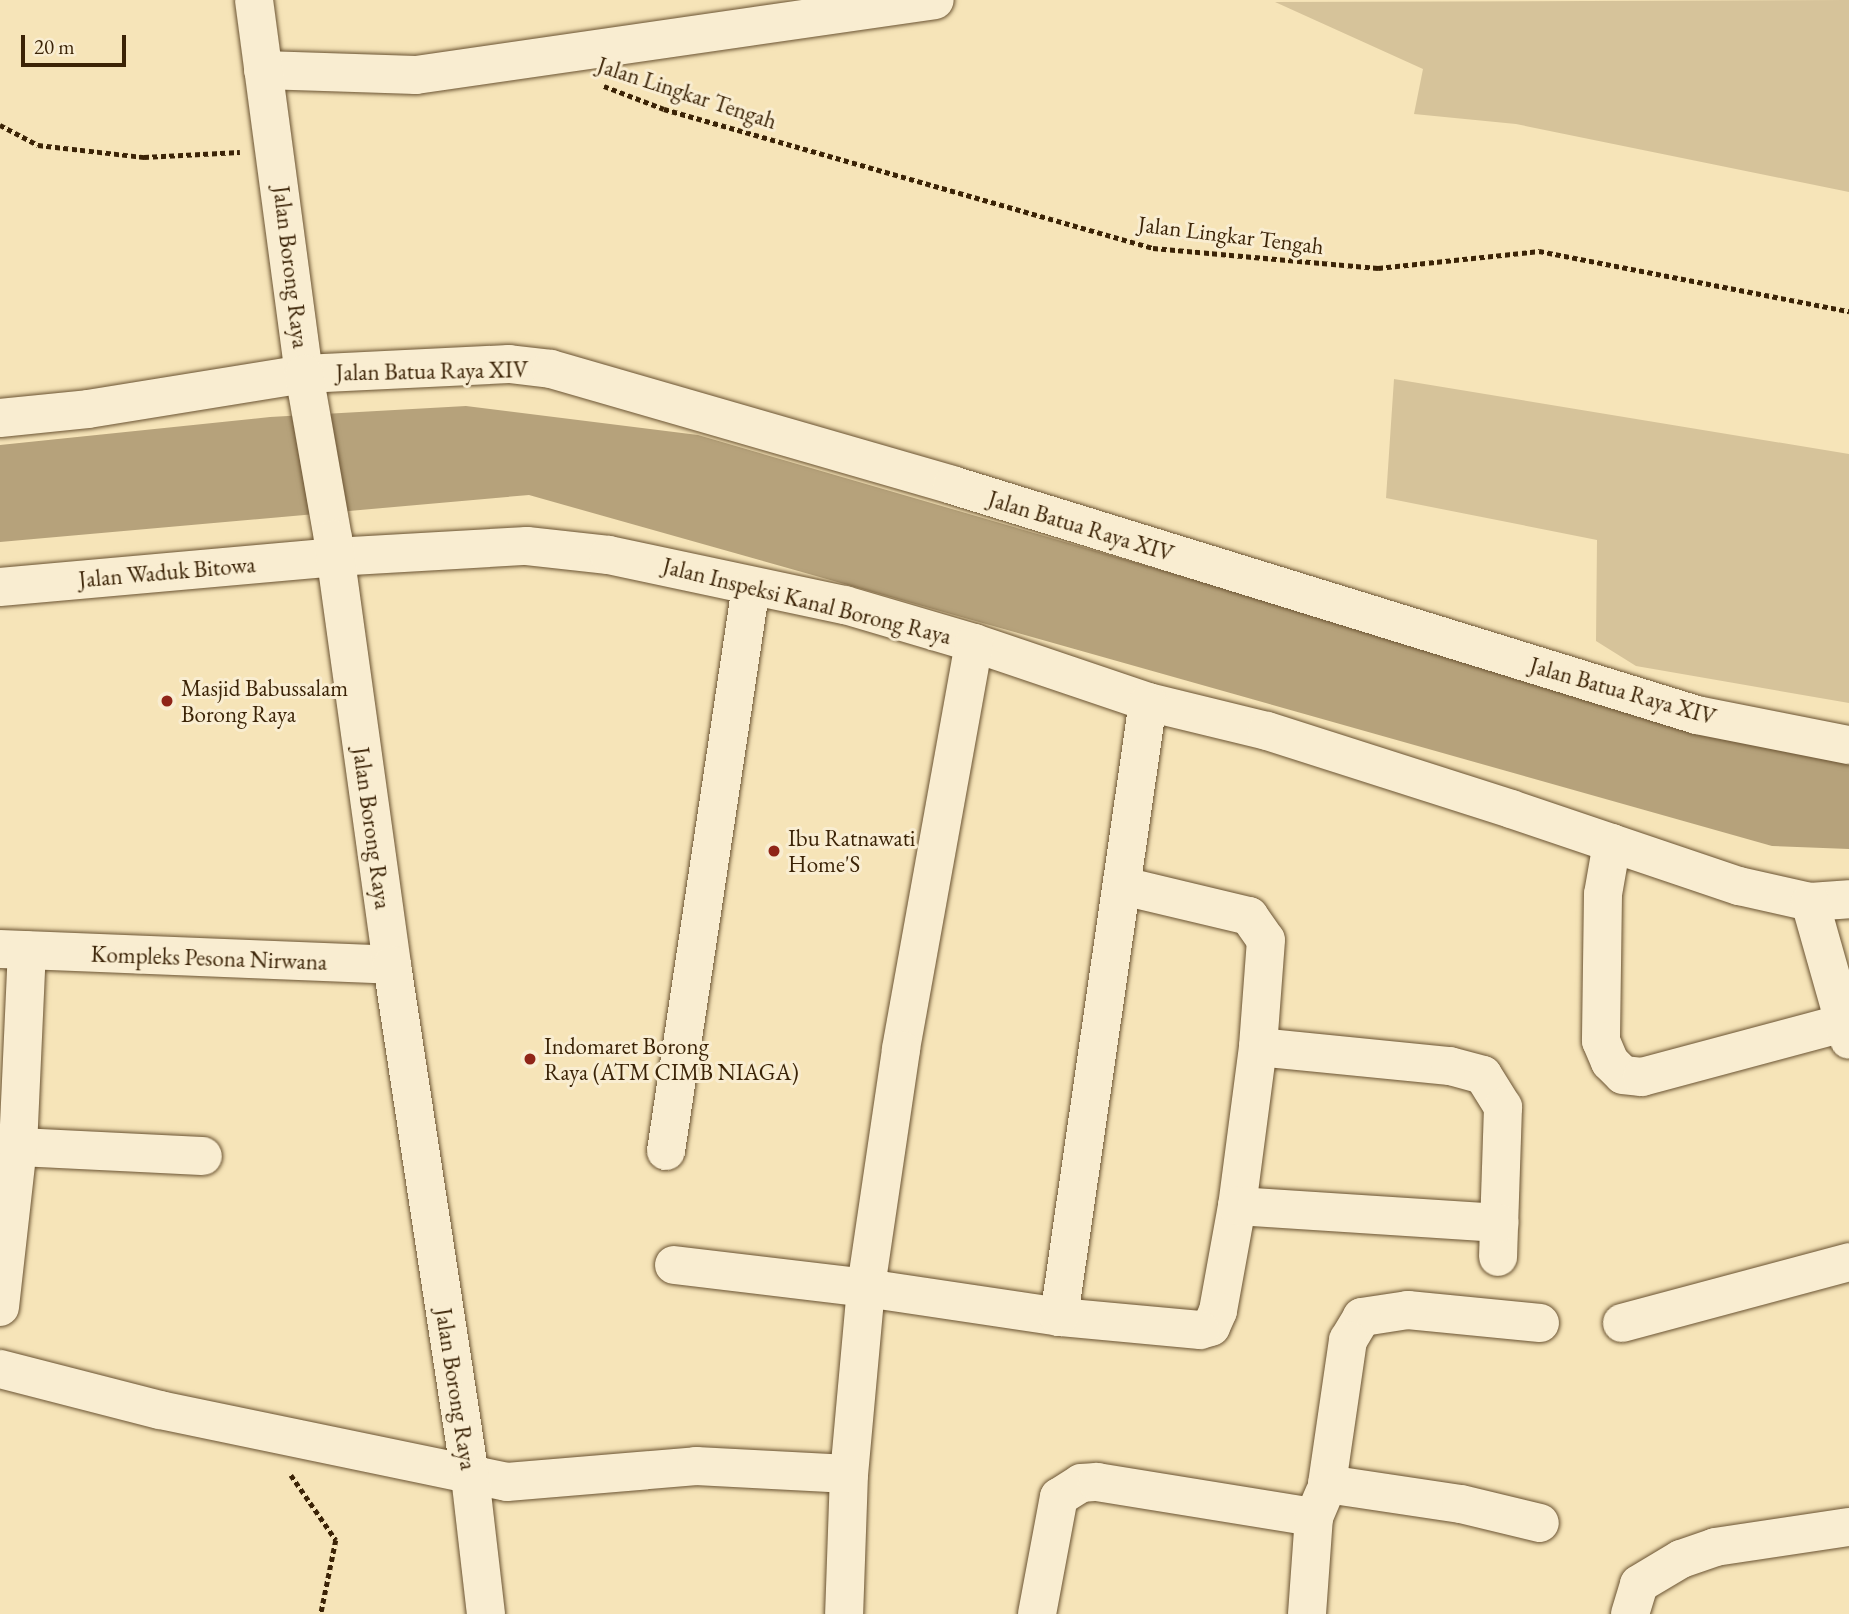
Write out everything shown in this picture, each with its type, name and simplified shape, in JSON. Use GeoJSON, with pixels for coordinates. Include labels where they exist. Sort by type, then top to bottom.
{"type":"FeatureCollection","features":[{"type":"Feature","properties":{"kind":"street","name":"Jalan Borong Raya"},"geometry":{"type":"LineString","coordinates":[[254,0],[307,389],[334,548],[391,965],[470,1476],[486,1614]]}},
{"type":"Feature","properties":{"kind":"street"},"geometry":{"type":"LineString","coordinates":[[263,70],[416,75],[847,5],[935,0]]}},
{"type":"Feature","properties":{"kind":"street","name":"Jalan Batua Raya XIV"},"geometry":{"type":"LineString","coordinates":[[0,418],[307,389],[509,364],[562,372],[952,485],[1697,715],[1849,745]]}},
{"type":"Feature","properties":{"kind":"street","name":"Jalan Inspeksi Kanal Borong Raya"},"geometry":{"type":"LineString","coordinates":[[334,548],[527,546],[609,555],[845,605],[974,643],[1148,702],[1267,732],[1739,886],[1810,902],[1849,899]]}},
{"type":"Feature","properties":{"kind":"street","name":"Jalan Waduk Bitowa"},"geometry":{"type":"LineString","coordinates":[[0,587],[334,548]]}},
{"type":"Feature","properties":{"kind":"street"},"geometry":{"type":"LineString","coordinates":[[666,1151],[751,586]]}},
{"type":"Feature","properties":{"kind":"street"},"geometry":{"type":"LineString","coordinates":[[844,1614],[849,1474],[866,1288],[901,1050],[974,643]]}},
{"type":"Feature","properties":{"kind":"street"},"geometry":{"type":"LineString","coordinates":[[1059,1317],[1148,702]]}},
{"type":"Feature","properties":{"kind":"street"},"geometry":{"type":"LineString","coordinates":[[1612,843],[1603,894],[1601,1041],[1610,1062],[1623,1075],[1642,1077],[1847,1031],[1810,902]]}},
{"type":"Feature","properties":{"kind":"street"},"geometry":{"type":"LineString","coordinates":[[674,1265],[866,1288],[1059,1317],[1200,1330],[1211,1327],[1218,1311],[1237,1206],[1258,1048],[1267,948],[1259,925],[1249,916],[1123,886]]}},
{"type":"Feature","properties":{"kind":"street","name":"Kompleks Pesona Nirwana"},"geometry":{"type":"LineString","coordinates":[[0,1307],[18,1147],[13,950],[391,965]]}},
{"type":"Feature","properties":{"kind":"street"},"geometry":{"type":"LineString","coordinates":[[1237,1206],[1499,1240],[1503,1107],[1483,1076],[1450,1066],[1258,1048]]}},
{"type":"Feature","properties":{"kind":"street"},"geometry":{"type":"LineString","coordinates":[[18,1147],[203,1156]]}},
{"type":"Feature","properties":{"kind":"street"},"geometry":{"type":"LineString","coordinates":[[1622,1323],[1849,1262]]}},
{"type":"Feature","properties":{"kind":"street"},"geometry":{"type":"LineString","coordinates":[[1307,1614],[1321,1501],[1348,1340],[1362,1317],[1408,1310],[1540,1323]]}},
{"type":"Feature","properties":{"kind":"street"},"geometry":{"type":"LineString","coordinates":[[0,1369],[260,1432],[507,1482],[696,1466],[849,1474]]}},
{"type":"Feature","properties":{"kind":"street"},"geometry":{"type":"LineString","coordinates":[[1037,1614],[1059,1497],[1082,1483],[1097,1482],[1321,1501],[1461,1504],[1540,1523]]}},
{"type":"Feature","properties":{"kind":"street"},"geometry":{"type":"LineString","coordinates":[[1630,1614],[1639,1584],[1681,1559],[1715,1547],[1849,1527]]}},
{"type":"Feature","properties":{"kind":"path","name":"Jalan Lingkar Tengah"},"geometry":{"type":"LineString","coordinates":[[595,83],[664,109],[1153,248],[1378,268],[1539,251],[1849,311]]}},
{"type":"Feature","properties":{"kind":"path"},"geometry":{"type":"LineString","coordinates":[[0,125],[38,145],[144,157],[275,150]]}},
{"type":"Feature","properties":{"kind":"path"},"geometry":{"type":"LineString","coordinates":[[260,1432],[336,1540],[321,1614]]}},
{"type":"Feature","properties":{"kind":"shaded area"},"geometry":{"type":"Polygon","coordinates":[[[1849,0],[1849,192],[1516,124],[1414,114],[1423,69],[1275,2],[1849,0]]]}},
{"type":"Feature","properties":{"kind":"shaded area"},"geometry":{"type":"Polygon","coordinates":[[[1394,379],[1849,454],[1849,703],[1636,666],[1596,641],[1597,540],[1386,498],[1394,379]]]}},
{"type":"Feature","properties":{"kind":"shaded area"},"geometry":{"type":"Polygon","coordinates":[[[466,406],[698,435],[1765,746],[1849,759],[1849,849],[1772,846],[529,495],[0,542],[0,445],[270,417],[466,406]]]}},
{"type":"Feature","properties":{"kind":"place","name":"Masjid Babussalam Borong Raya"},"geometry":{"type":"Point","coordinates":[167,701]}},
{"type":"Feature","properties":{"kind":"place","name":"Ibu Ratnawati Home'S"},"geometry":{"type":"Point","coordinates":[774,851]}},
{"type":"Feature","properties":{"kind":"place","name":"Indomaret Borong Raya (ATM CIMB NIAGA)"},"geometry":{"type":"Point","coordinates":[530,1059]}}]}
